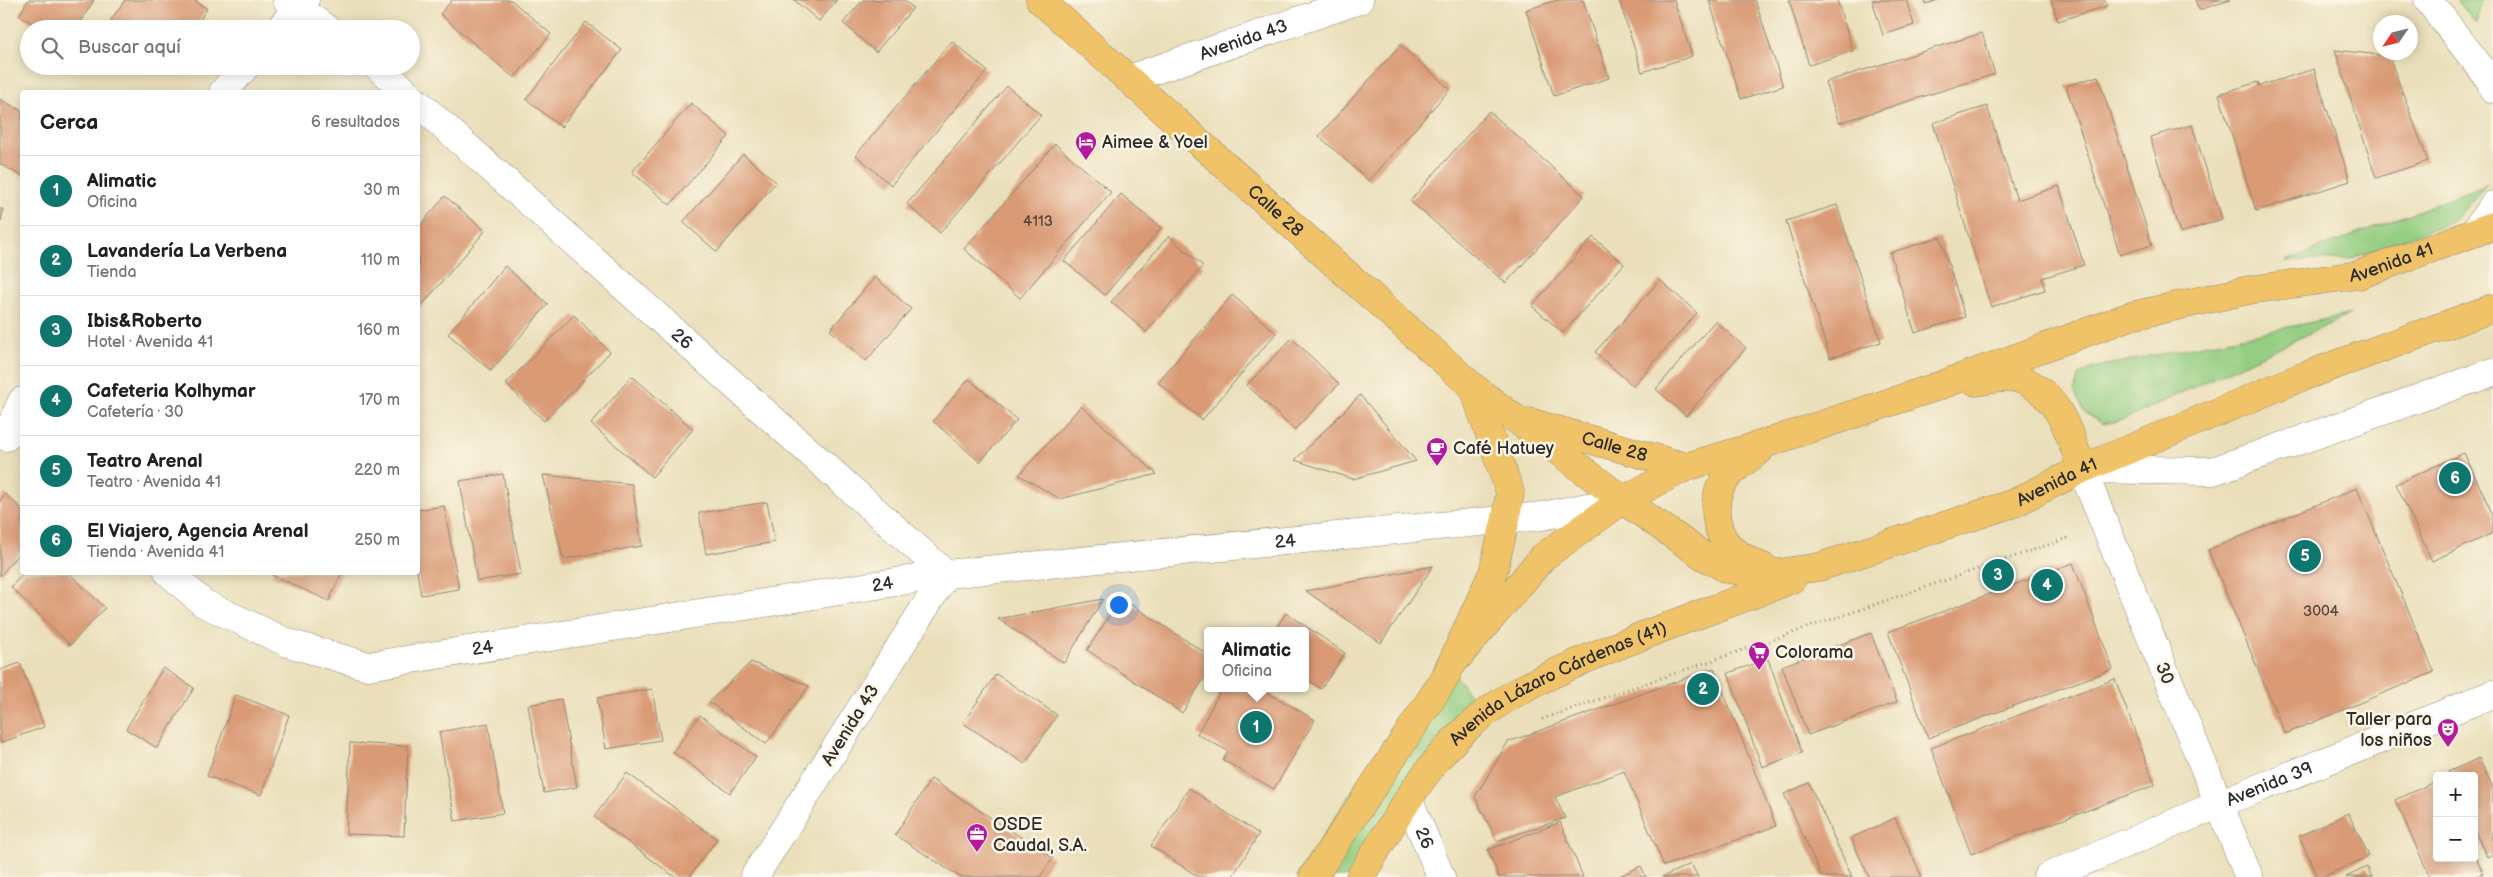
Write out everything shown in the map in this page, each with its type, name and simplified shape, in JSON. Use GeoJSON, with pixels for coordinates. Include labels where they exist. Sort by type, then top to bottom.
{"type":"FeatureCollection","features":[{"type":"Feature","properties":{"kind":"main road","name":"Calle 28"},"geometry":{"type":"LineString","coordinates":[[1040,0],[1473,387],[1623,500]]}},
{"type":"Feature","properties":{"kind":"main road","name":"Avenida 41"},"geometry":{"type":"LineString","coordinates":[[1686,468],[1933,388],[2131,316],[2249,290],[2358,275],[2483,229]]}},
{"type":"Feature","properties":{"kind":"main road","name":"Avenida 41"},"geometry":{"type":"LineString","coordinates":[[1623,500],[1702,555],[1726,569],[1753,573],[1777,573],[1819,567],[2014,503],[2082,469],[2299,378],[2493,308]]}},
{"type":"Feature","properties":{"kind":"main road"},"geometry":{"type":"LineString","coordinates":[[1933,388],[2004,378],[2024,380],[2048,398],[2062,415],[2082,469]]}},
{"type":"Feature","properties":{"kind":"main road"},"geometry":{"type":"LineString","coordinates":[[1313,877],[1445,678],[1487,590],[1506,518],[1510,492],[1473,387]]}},
{"type":"Feature","properties":{"kind":"main road","name":"Calle 28"},"geometry":{"type":"LineString","coordinates":[[1515,418],[1686,468]]}},
{"type":"Feature","properties":{"kind":"main road"},"geometry":{"type":"LineString","coordinates":[[1770,442],[1735,468],[1721,487],[1715,504],[1717,522],[1730,548],[1753,563],[1777,573]]}},
{"type":"Feature","properties":{"kind":"main road"},"geometry":{"type":"LineString","coordinates":[[1452,664],[1543,557],[1623,500],[1686,468]]}},
{"type":"Feature","properties":{"kind":"main road","name":"Avenida Lázaro Cárdenas (41)"},"geometry":{"type":"LineString","coordinates":[[1360,877],[1428,770],[1465,730],[1495,704],[1540,679],[1604,650],[1819,567]]}},
{"type":"Feature","properties":{"kind":"street","name":"Avenida 43"},"geometry":{"type":"LineString","coordinates":[[1129,79],[1359,0]]}},
{"type":"Feature","properties":{"kind":"street"},"geometry":{"type":"LineString","coordinates":[[2428,0],[2492,78]]}},
{"type":"Feature","properties":{"kind":"street"},"geometry":{"type":"LineString","coordinates":[[285,20],[296,3],[316,20]]}},
{"type":"Feature","properties":{"kind":"street"},"geometry":{"type":"LineString","coordinates":[[225,90],[238,75]]}},
{"type":"Feature","properties":{"kind":"street"},"geometry":{"type":"LineString","coordinates":[[386,75],[404,90]]}},
{"type":"Feature","properties":{"kind":"street","name":"26"},"geometry":{"type":"LineString","coordinates":[[420,105],[946,574]]}},
{"type":"Feature","properties":{"kind":"street"},"geometry":{"type":"LineString","coordinates":[[2483,229],[2493,205]]}},
{"type":"Feature","properties":{"kind":"street"},"geometry":{"type":"LineString","coordinates":[[2082,469],[2213,471],[2493,372]]}},
{"type":"Feature","properties":{"kind":"street"},"geometry":{"type":"LineString","coordinates":[[10,440],[20,408]]}},
{"type":"Feature","properties":{"kind":"street","name":"30"},"geometry":{"type":"LineString","coordinates":[[2082,469],[2248,877]]}},
{"type":"Feature","properties":{"kind":"street","name":"24"},"geometry":{"type":"LineString","coordinates":[[172,575],[203,602],[288,642],[368,666],[946,574],[1542,516],[1623,500]]}},
{"type":"Feature","properties":{"kind":"street","name":"Avenida 43"},"geometry":{"type":"LineString","coordinates":[[754,877],[946,574]]}},
{"type":"Feature","properties":{"kind":"street","name":"Avenida 39"},"geometry":{"type":"LineString","coordinates":[[2047,877],[2219,804],[2493,694]]}},
{"type":"Feature","properties":{"kind":"street","name":"26"},"geometry":{"type":"LineString","coordinates":[[1409,800],[1441,877]]}},
{"type":"Feature","properties":{"kind":"path"},"geometry":{"type":"LineString","coordinates":[[1536,721],[2068,538]]}},
{"type":"Feature","properties":{"kind":"green space"},"geometry":{"type":"Polygon","coordinates":[[[2457,0],[2481,0],[2476,24],[2457,0]]]}},
{"type":"Feature","properties":{"kind":"green space"},"geometry":{"type":"Polygon","coordinates":[[[2486,185],[2454,221],[2350,259],[2286,261],[2486,185]]]}},
{"type":"Feature","properties":{"kind":"green space"},"geometry":{"type":"Polygon","coordinates":[[[2351,314],[2123,420],[2103,424],[2085,413],[2074,391],[2079,375],[2093,368],[2351,314]]]}},
{"type":"Feature","properties":{"kind":"green space"},"geometry":{"type":"Polygon","coordinates":[[[1441,657],[1484,713],[1359,877],[1296,877],[1441,657]]]}},
{"type":"Feature","properties":{"kind":"building"},"geometry":{"type":"Polygon","coordinates":[[[28,0],[94,0],[82,20],[27,20],[19,15],[28,0]]]}},
{"type":"Feature","properties":{"kind":"building"},"geometry":{"type":"Polygon","coordinates":[[[125,0],[194,0],[207,9],[200,20],[111,20],[125,0]]]}},
{"type":"Feature","properties":{"kind":"building"},"geometry":{"type":"Polygon","coordinates":[[[452,0],[511,0],[551,34],[514,78],[440,14],[452,0]]]}},
{"type":"Feature","properties":{"kind":"building"},"geometry":{"type":"Polygon","coordinates":[[[794,0],[837,0],[819,21],[794,0]]]}},
{"type":"Feature","properties":{"kind":"building"},"geometry":{"type":"Polygon","coordinates":[[[863,0],[904,0],[913,8],[876,52],[843,23],[863,0]]]}},
{"type":"Feature","properties":{"kind":"building"},"geometry":{"type":"Polygon","coordinates":[[[1557,0],[1583,0],[1609,78],[1554,96],[1526,10],[1557,0]]]}},
{"type":"Feature","properties":{"kind":"building"},"geometry":{"type":"Polygon","coordinates":[[[1619,0],[1674,0],[1692,56],[1642,72],[1619,0]]]}},
{"type":"Feature","properties":{"kind":"building"},"geometry":{"type":"Polygon","coordinates":[[[1709,0],[1755,0],[1783,86],[1741,99],[1709,0]]]}},
{"type":"Feature","properties":{"kind":"building"},"geometry":{"type":"Polygon","coordinates":[[[1789,0],[1837,0],[1853,51],[1809,65],[1789,0]]]}},
{"type":"Feature","properties":{"kind":"building"},"geometry":{"type":"Polygon","coordinates":[[[1872,0],[1906,0],[1914,25],[1883,35],[1872,0]]]}},
{"type":"Feature","properties":{"kind":"building"},"geometry":{"type":"Polygon","coordinates":[[[1925,0],[1938,0],[1926,4],[1925,0]]]}},
{"type":"Feature","properties":{"kind":"building"},"geometry":{"type":"Polygon","coordinates":[[[2051,0],[2105,0],[2107,6],[2058,21],[2051,0]]]}},
{"type":"Feature","properties":{"kind":"building"},"geometry":{"type":"Polygon","coordinates":[[[2195,0],[2230,0],[2199,10],[2195,0]]]}},
{"type":"Feature","properties":{"kind":"building"},"geometry":{"type":"Polygon","coordinates":[[[586,22],[622,50],[561,127],[526,99],[586,22]]]}},
{"type":"Feature","properties":{"kind":"building"},"geometry":{"type":"Polygon","coordinates":[[[1982,33],[1995,74],[1839,123],[1825,82],[1982,33]]]}},
{"type":"Feature","properties":{"kind":"building"},"geometry":{"type":"Polygon","coordinates":[[[952,41],[987,71],[891,185],[856,155],[952,41]]]}},
{"type":"Feature","properties":{"kind":"building"},"geometry":{"type":"Polygon","coordinates":[[[1400,45],[1450,89],[1369,181],[1319,136],[1400,45]]]}},
{"type":"Feature","properties":{"kind":"building"},"geometry":{"type":"Polygon","coordinates":[[[2335,50],[2373,54],[2373,60],[2390,60],[2428,161],[2376,178],[2335,50]]]}},
{"type":"Feature","properties":{"kind":"building"},"geometry":{"type":"Polygon","coordinates":[[[2314,69],[2350,181],[2256,211],[2219,94],[2258,82],[2259,86],[2314,69]]]}},
{"type":"Feature","properties":{"kind":"building"},"geometry":{"type":"Polygon","coordinates":[[[2098,76],[2152,245],[2120,255],[2066,86],[2098,76]]]}},
{"type":"Feature","properties":{"kind":"building"},"geometry":{"type":"Polygon","coordinates":[[[1007,86],[1041,115],[940,233],[907,204],[1007,86]]]}},
{"type":"Feature","properties":{"kind":"building"},"geometry":{"type":"Polygon","coordinates":[[[0,99],[20,110],[20,175],[0,164],[0,99]]]}},
{"type":"Feature","properties":{"kind":"building"},"geometry":{"type":"Polygon","coordinates":[[[691,103],[729,136],[670,205],[632,172],[691,103]]]}},
{"type":"Feature","properties":{"kind":"building"},"geometry":{"type":"Polygon","coordinates":[[[1987,106],[2017,200],[2059,186],[2084,265],[2042,278],[2045,290],[1991,307],[1933,123],[1987,106]]]}},
{"type":"Feature","properties":{"kind":"building"},"geometry":{"type":"Polygon","coordinates":[[[1489,111],[1584,196],[1506,283],[1410,201],[1489,111]]]}},
{"type":"Feature","properties":{"kind":"building"},"geometry":{"type":"Polygon","coordinates":[[[2192,125],[2222,219],[2180,233],[2150,137],[2192,125]]]}},
{"type":"Feature","properties":{"kind":"building"},"geometry":{"type":"Polygon","coordinates":[[[1055,144],[1111,192],[1020,298],[964,249],[1055,144]]]}},
{"type":"Feature","properties":{"kind":"building"},"geometry":{"type":"Polygon","coordinates":[[[743,154],[776,182],[717,252],[683,222],[743,154]]]}},
{"type":"Feature","properties":{"kind":"building"},"geometry":{"type":"Polygon","coordinates":[[[1121,194],[1161,228],[1105,295],[1064,261],[1121,194]]]}},
{"type":"Feature","properties":{"kind":"building"},"geometry":{"type":"Polygon","coordinates":[[[445,196],[485,231],[420,308],[420,226],[445,196]]]}},
{"type":"Feature","properties":{"kind":"building"},"geometry":{"type":"Polygon","coordinates":[[[1837,205],[1881,342],[1830,358],[1786,221],[1837,205]]]}},
{"type":"Feature","properties":{"kind":"building"},"geometry":{"type":"Polygon","coordinates":[[[0,209],[3,209],[1,221],[0,221],[0,209]]]}},
{"type":"Feature","properties":{"kind":"building"},"geometry":{"type":"Polygon","coordinates":[[[1169,236],[1203,266],[1146,332],[1111,302],[1169,236]]]}},
{"type":"Feature","properties":{"kind":"building"},"geometry":{"type":"Polygon","coordinates":[[[1593,237],[1624,264],[1563,333],[1532,306],[1593,237]]]}},
{"type":"Feature","properties":{"kind":"building"},"geometry":{"type":"Polygon","coordinates":[[[1940,237],[1965,317],[1915,333],[1890,253],[1940,237]]]}},
{"type":"Feature","properties":{"kind":"building"},"geometry":{"type":"Polygon","coordinates":[[[505,266],[548,304],[491,371],[448,334],[505,266]]]}},
{"type":"Feature","properties":{"kind":"building"},"geometry":{"type":"Polygon","coordinates":[[[875,277],[911,309],[866,361],[830,330],[875,277]]]}},
{"type":"Feature","properties":{"kind":"building"},"geometry":{"type":"Polygon","coordinates":[[[1660,280],[1697,313],[1633,386],[1595,352],[1660,280]]]}},
{"type":"Feature","properties":{"kind":"building"},"geometry":{"type":"Polygon","coordinates":[[[1232,295],[1276,333],[1202,420],[1158,382],[1232,295]]]}},
{"type":"Feature","properties":{"kind":"building"},"geometry":{"type":"Polygon","coordinates":[[[574,315],[610,352],[544,421],[506,384],[574,315]]]}},
{"type":"Feature","properties":{"kind":"building"},"geometry":{"type":"Polygon","coordinates":[[[1715,321],[1746,348],[1686,416],[1656,389],[1715,321]]]}},
{"type":"Feature","properties":{"kind":"building"},"geometry":{"type":"Polygon","coordinates":[[[1292,338],[1339,384],[1294,430],[1247,385],[1292,338]]]}},
{"type":"Feature","properties":{"kind":"building"},"geometry":{"type":"Polygon","coordinates":[[[632,376],[693,429],[652,477],[591,424],[632,376]]]}},
{"type":"Feature","properties":{"kind":"building"},"geometry":{"type":"Polygon","coordinates":[[[969,379],[1017,420],[980,462],[933,421],[969,379]]]}},
{"type":"Feature","properties":{"kind":"building"},"geometry":{"type":"Polygon","coordinates":[[[1360,395],[1416,461],[1353,479],[1295,460],[1360,395]]]}},
{"type":"Feature","properties":{"kind":"building"},"geometry":{"type":"Polygon","coordinates":[[[1081,406],[1157,474],[1060,499],[1019,475],[1081,406]]]}},
{"type":"Feature","properties":{"kind":"building"},"geometry":{"type":"Polygon","coordinates":[[[2464,453],[2493,515],[2493,533],[2432,561],[2396,484],[2464,453]]]}},
{"type":"Feature","properties":{"kind":"building"},"geometry":{"type":"Polygon","coordinates":[[[503,474],[521,574],[477,581],[460,481],[503,474]]]}},
{"type":"Feature","properties":{"kind":"building"},"geometry":{"type":"Polygon","coordinates":[[[543,475],[632,484],[642,546],[563,559],[543,475]]]}},
{"type":"Feature","properties":{"kind":"building"},"geometry":{"type":"Polygon","coordinates":[[[2357,488],[2434,672],[2285,734],[2208,550],[2357,488]]]}},
{"type":"Feature","properties":{"kind":"building"},"geometry":{"type":"Polygon","coordinates":[[[5,494],[20,507],[20,551],[0,576],[0,500],[5,494]]]}},
{"type":"Feature","properties":{"kind":"building"},"geometry":{"type":"Polygon","coordinates":[[[767,502],[775,542],[706,554],[699,513],[767,502]]]}},
{"type":"Feature","properties":{"kind":"building"},"geometry":{"type":"Polygon","coordinates":[[[444,506],[459,589],[421,595],[418,575],[420,575],[420,510],[444,506]]]}},
{"type":"Feature","properties":{"kind":"building"},"geometry":{"type":"Polygon","coordinates":[[[2073,563],[2113,669],[1928,738],[1888,632],[2073,563]]]}},
{"type":"Feature","properties":{"kind":"building"},"geometry":{"type":"Polygon","coordinates":[[[1433,566],[1381,643],[1306,591],[1433,566]]]}},
{"type":"Feature","properties":{"kind":"building"},"geometry":{"type":"Polygon","coordinates":[[[22,575],[71,575],[105,608],[70,645],[11,587],[22,575]]]}},
{"type":"Feature","properties":{"kind":"building"},"geometry":{"type":"Polygon","coordinates":[[[272,575],[341,575],[329,601],[272,575]]]}},
{"type":"Feature","properties":{"kind":"building"},"geometry":{"type":"Polygon","coordinates":[[[1121,598],[1204,652],[1204,679],[1182,713],[1087,650],[1121,598]]]}},
{"type":"Feature","properties":{"kind":"building"},"geometry":{"type":"Polygon","coordinates":[[[1103,599],[1064,663],[998,619],[1103,599]]]}},
{"type":"Feature","properties":{"kind":"building"},"geometry":{"type":"Polygon","coordinates":[[[1286,613],[1307,627],[1277,627],[1286,613]]]}},
{"type":"Feature","properties":{"kind":"building"},"geometry":{"type":"Polygon","coordinates":[[[1309,629],[1345,653],[1321,689],[1309,681],[1309,629]]]}},
{"type":"Feature","properties":{"kind":"building"},"geometry":{"type":"Polygon","coordinates":[[[1871,633],[1897,702],[1808,735],[1782,666],[1871,633]]]}},
{"type":"Feature","properties":{"kind":"building"},"geometry":{"type":"Polygon","coordinates":[[[1768,659],[1802,753],[1762,767],[1728,673],[1768,659]]]}},
{"type":"Feature","properties":{"kind":"building"},"geometry":{"type":"Polygon","coordinates":[[[751,662],[809,686],[766,744],[709,702],[751,662]]]}},
{"type":"Feature","properties":{"kind":"building"},"geometry":{"type":"Polygon","coordinates":[[[20,663],[44,727],[0,743],[0,670],[20,663]]]}},
{"type":"Feature","properties":{"kind":"building"},"geometry":{"type":"Polygon","coordinates":[[[163,668],[194,688],[157,748],[126,729],[163,668]]]}},
{"type":"Feature","properties":{"kind":"building"},"geometry":{"type":"Polygon","coordinates":[[[1714,668],[1776,826],[1664,866],[1624,771],[1555,797],[1565,818],[1497,841],[1475,797],[1508,742],[1714,668]]]}},
{"type":"Feature","properties":{"kind":"building"},"geometry":{"type":"Polygon","coordinates":[[[996,674],[1057,715],[1025,764],[963,723],[996,674]]]}},
{"type":"Feature","properties":{"kind":"building"},"geometry":{"type":"Polygon","coordinates":[[[2115,679],[2155,785],[1971,854],[1931,748],[2115,679]]]}},
{"type":"Feature","properties":{"kind":"building"},"geometry":{"type":"Polygon","coordinates":[[[652,689],[661,740],[606,749],[597,698],[652,689]]]}},
{"type":"Feature","properties":{"kind":"building"},"geometry":{"type":"Polygon","coordinates":[[[1220,692],[1267,692],[1315,720],[1274,789],[1223,760],[1228,751],[1197,734],[1220,692]]]}},
{"type":"Feature","properties":{"kind":"building"},"geometry":{"type":"Polygon","coordinates":[[[236,695],[289,715],[261,795],[207,776],[236,695]]]}},
{"type":"Feature","properties":{"kind":"building"},"geometry":{"type":"Polygon","coordinates":[[[561,699],[577,787],[544,793],[528,705],[561,699]]]}},
{"type":"Feature","properties":{"kind":"building"},"geometry":{"type":"Polygon","coordinates":[[[700,715],[756,757],[730,793],[673,752],[700,715]]]}},
{"type":"Feature","properties":{"kind":"building"},"geometry":{"type":"Polygon","coordinates":[[[488,723],[503,813],[455,821],[439,732],[488,723]]]}},
{"type":"Feature","properties":{"kind":"building"},"geometry":{"type":"Polygon","coordinates":[[[350,743],[408,746],[404,836],[346,834],[350,743]]]}},
{"type":"Feature","properties":{"kind":"building"},"geometry":{"type":"Polygon","coordinates":[[[2479,758],[2493,787],[2493,854],[2487,857],[2478,838],[2478,772],[2448,772],[2479,758]]]}},
{"type":"Feature","properties":{"kind":"building"},"geometry":{"type":"Polygon","coordinates":[[[627,773],[717,839],[689,877],[675,877],[594,817],[627,773]]]}},
{"type":"Feature","properties":{"kind":"building"},"geometry":{"type":"Polygon","coordinates":[[[931,779],[1053,858],[1040,877],[960,877],[895,835],[931,779]]]}},
{"type":"Feature","properties":{"kind":"building"},"geometry":{"type":"Polygon","coordinates":[[[1809,783],[1852,877],[1822,877],[1784,794],[1809,783]]]}},
{"type":"Feature","properties":{"kind":"building"},"geometry":{"type":"Polygon","coordinates":[[[2433,783],[2433,862],[2478,862],[2483,873],[2475,877],[2430,877],[2395,800],[2433,783]]]}},
{"type":"Feature","properties":{"kind":"building"},"geometry":{"type":"Polygon","coordinates":[[[1189,788],[1259,834],[1232,877],[1199,877],[1151,846],[1189,788]]]}},
{"type":"Feature","properties":{"kind":"building"},"geometry":{"type":"Polygon","coordinates":[[[2348,813],[2369,856],[2323,877],[2318,877],[2299,836],[2348,813]]]}},
{"type":"Feature","properties":{"kind":"building"},"geometry":{"type":"Polygon","coordinates":[[[1895,818],[1922,877],[1869,877],[1851,838],[1895,818]]]}},
{"type":"Feature","properties":{"kind":"building"},"geometry":{"type":"Polygon","coordinates":[[[1560,822],[1583,877],[1499,877],[1488,850],[1560,822]]]}},
{"type":"Feature","properties":{"kind":"building"},"geometry":{"type":"Polygon","coordinates":[[[1691,864],[1698,877],[1662,877],[1691,864]]]}},
{"type":"Feature","properties":{"kind":"building"},"geometry":{"type":"Polygon","coordinates":[[[1641,866],[1646,877],[1617,877],[1641,866]]]}},
{"type":"Feature","properties":{"kind":"building"},"geometry":{"type":"Polygon","coordinates":[[[2367,867],[2372,877],[2346,877],[2367,867]]]}},
{"type":"Feature","properties":{"kind":"place","name":"Aimee & Yoel"},"geometry":{"type":"Point","coordinates":[1086,161]}},
{"type":"Feature","properties":{"kind":"place","name":"Café Hatuey"},"geometry":{"type":"Point","coordinates":[1437,467]}},
{"type":"Feature","properties":{"kind":"place","name":"El Viajero, Agencia Arenal"},"geometry":{"type":"Point","coordinates":[2455,478]}},
{"type":"Feature","properties":{"kind":"place","name":"Teatro Arenal"},"geometry":{"type":"Point","coordinates":[2305,556]}},
{"type":"Feature","properties":{"kind":"place","name":"Ibis&Roberto"},"geometry":{"type":"Point","coordinates":[1998,575]}},
{"type":"Feature","properties":{"kind":"place","name":"Cafeteria Kolhymar"},"geometry":{"type":"Point","coordinates":[2047,585]}},
{"type":"Feature","properties":{"kind":"place","name":"Colorama"},"geometry":{"type":"Point","coordinates":[1759,671]}},
{"type":"Feature","properties":{"kind":"place","name":"Lavandería La Verbena"},"geometry":{"type":"Point","coordinates":[1703,689]}},
{"type":"Feature","properties":{"kind":"place","name":"Alimatic"},"geometry":{"type":"Point","coordinates":[1256,727]}},
{"type":"Feature","properties":{"kind":"place","name":"Taller para los niños"},"geometry":{"type":"Point","coordinates":[2448,748]}},
{"type":"Feature","properties":{"kind":"place","name":"OSDE Caudal, S.A."},"geometry":{"type":"Point","coordinates":[977,853]}}]}
